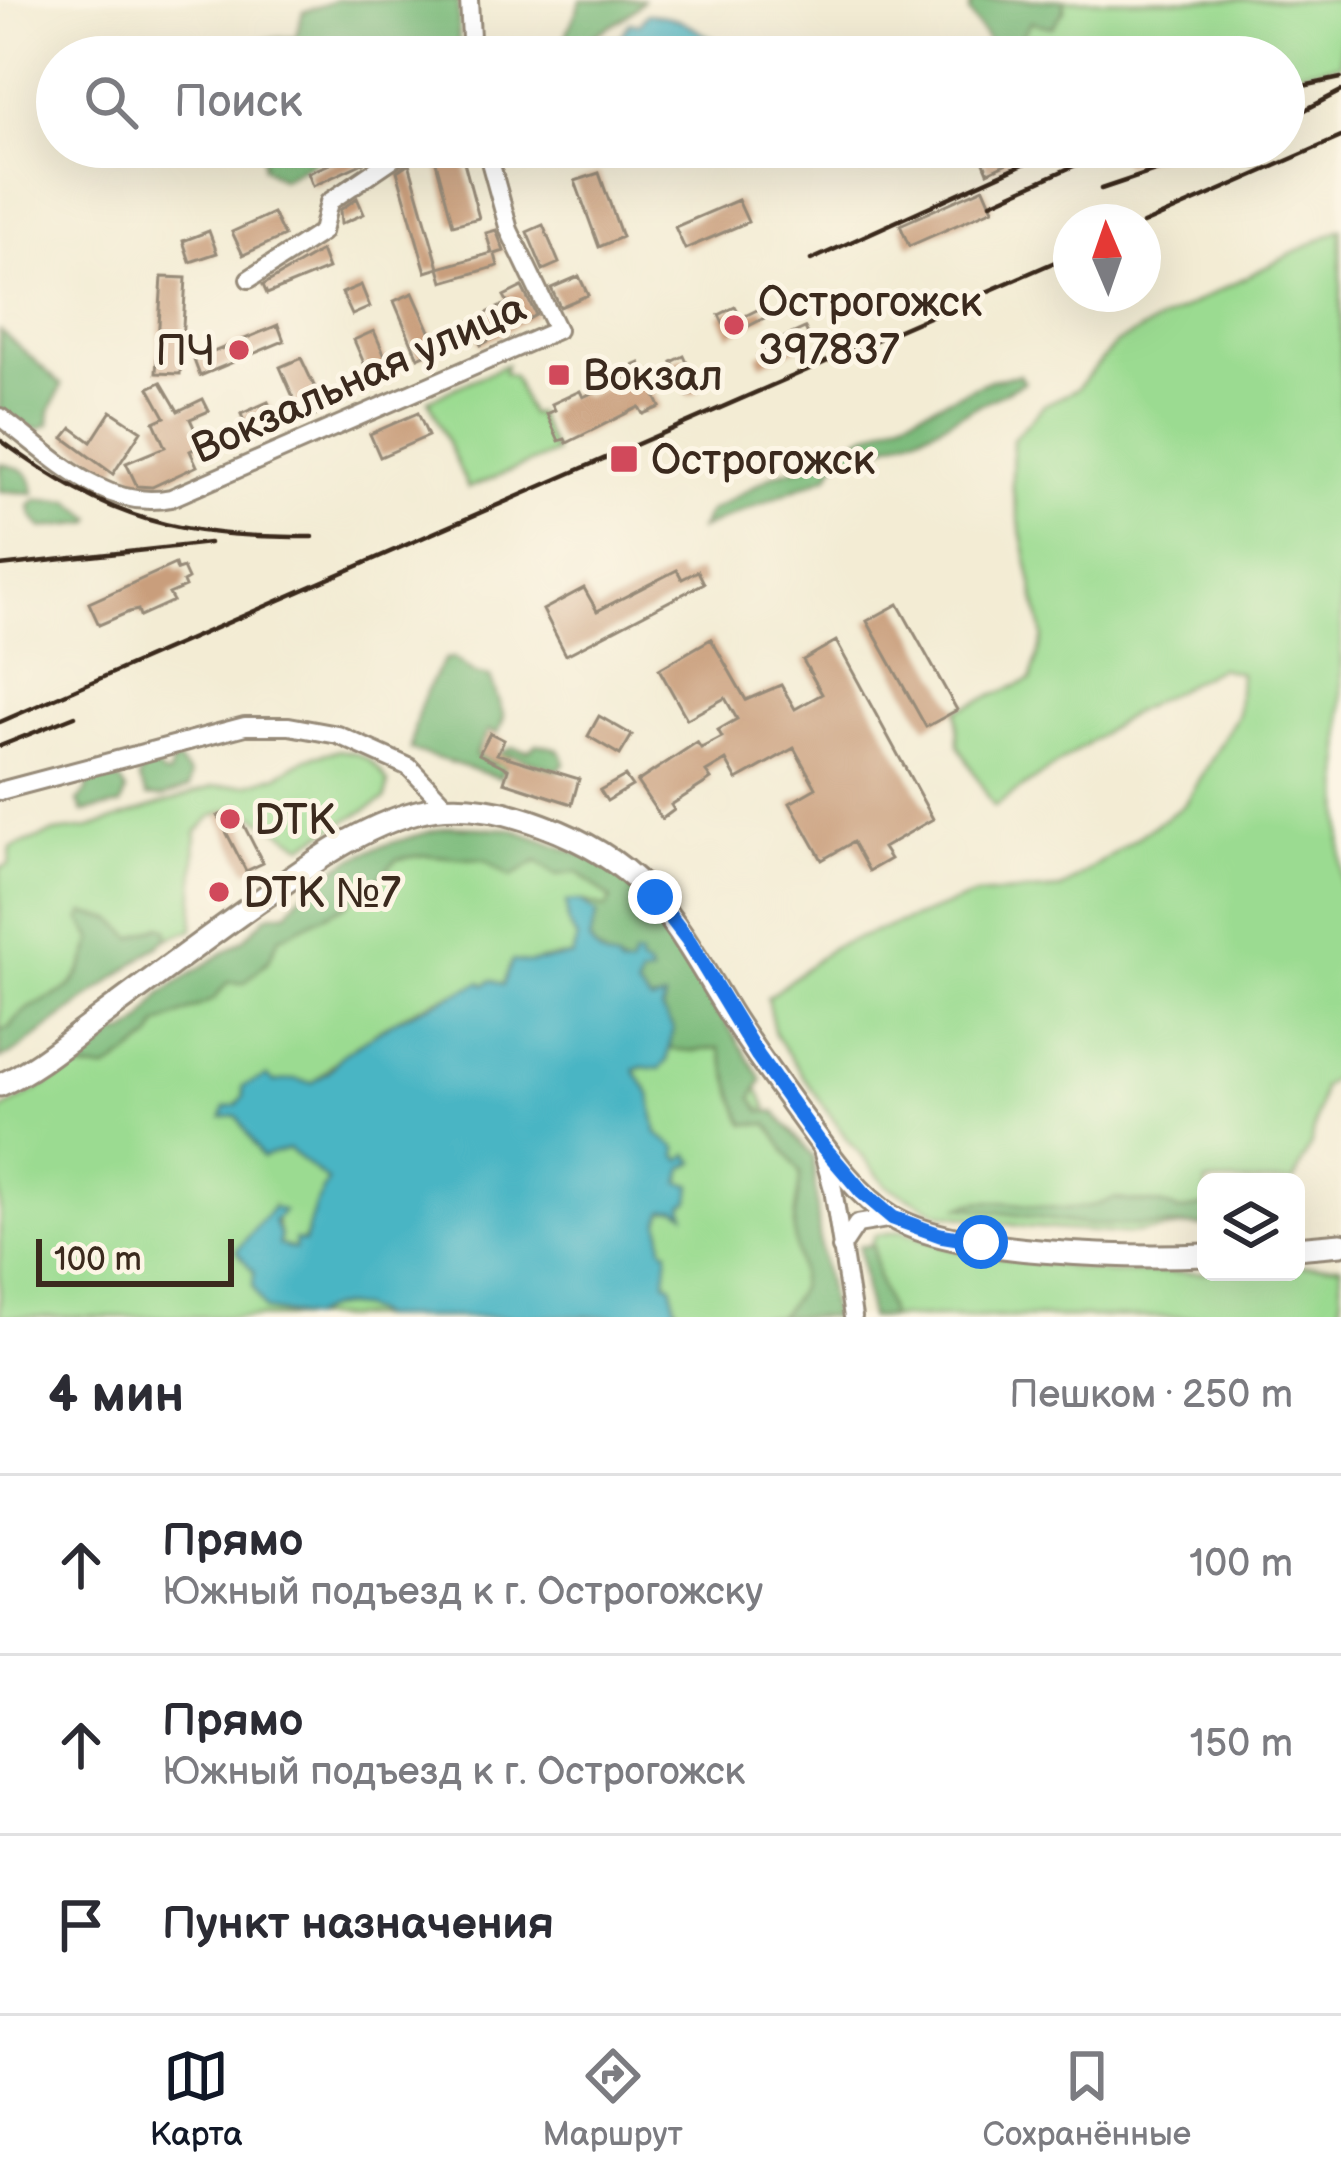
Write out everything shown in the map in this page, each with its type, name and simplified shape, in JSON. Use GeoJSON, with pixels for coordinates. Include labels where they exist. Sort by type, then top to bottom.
{"type":"FeatureCollection","features":[{"type":"Feature","properties":{"kind":"main road"},"geometry":{"type":"LineString","coordinates":[[0,1085],[48,1056],[333,850],[421,811],[480,808],[516,815],[605,853],[631,873],[670,914],[729,1012],[820,1143],[862,1192],[893,1218],[940,1235],[1019,1247],[1120,1256],[1197,1255]]}},
{"type":"Feature","properties":{"kind":"main road"},"geometry":{"type":"LineString","coordinates":[[1305,1247],[1341,1244]]}},
{"type":"Feature","properties":{"kind":"street"},"geometry":{"type":"LineString","coordinates":[[469,0],[471,36]]}},
{"type":"Feature","properties":{"kind":"street"},"geometry":{"type":"LineString","coordinates":[[248,279],[322,232],[329,202],[379,168]]}},
{"type":"Feature","properties":{"kind":"street","name":"Вокзальная улица"},"geometry":{"type":"LineString","coordinates":[[0,417],[92,485],[140,502],[171,498],[557,330],[509,230],[492,168]]}},
{"type":"Feature","properties":{"kind":"street"},"geometry":{"type":"LineString","coordinates":[[0,790],[245,726],[289,726],[338,735],[409,766],[448,808]]}},
{"type":"Feature","properties":{"kind":"street"},"geometry":{"type":"LineString","coordinates":[[820,1143],[833,1189],[853,1317]]}},
{"type":"Feature","properties":{"kind":"street"},"geometry":{"type":"LineString","coordinates":[[841,1249],[857,1224],[893,1218]]}},
{"type":"Feature","properties":{"kind":"green space"},"geometry":{"type":"Polygon","coordinates":[[[337,0],[458,0],[459,36],[296,36],[303,12],[337,0]]]}},
{"type":"Feature","properties":{"kind":"green space"},"geometry":{"type":"Polygon","coordinates":[[[581,0],[643,0],[595,36],[566,36],[581,0]]]}},
{"type":"Feature","properties":{"kind":"green space"},"geometry":{"type":"Polygon","coordinates":[[[972,0],[1064,0],[1064,10],[1052,27],[1031,22],[1022,36],[985,36],[969,13],[972,0]]]}},
{"type":"Feature","properties":{"kind":"green space"},"geometry":{"type":"Polygon","coordinates":[[[997,0],[1341,0],[1341,64],[1305,70],[1305,36],[1003,36],[997,0]]]}},
{"type":"Feature","properties":{"kind":"green space"},"geometry":{"type":"Polygon","coordinates":[[[263,168],[302,168],[282,180],[263,168]]]}},
{"type":"Feature","properties":{"kind":"green space"},"geometry":{"type":"Polygon","coordinates":[[[1341,229],[1341,1071],[1323,1087],[1311,1144],[1297,1173],[1197,1173],[1197,1225],[1126,1234],[1026,1227],[939,1213],[887,1186],[842,1132],[775,1035],[767,998],[833,947],[976,895],[1061,889],[1185,805],[1238,714],[1240,673],[1219,668],[1132,713],[994,807],[958,745],[957,710],[1031,680],[1043,637],[1012,486],[1013,439],[1044,405],[1077,389],[1116,343],[1341,229]]]}},
{"type":"Feature","properties":{"kind":"green space"},"geometry":{"type":"Polygon","coordinates":[[[0,330],[62,385],[49,424],[37,430],[0,410],[0,330]]]}},
{"type":"Feature","properties":{"kind":"green space"},"geometry":{"type":"Polygon","coordinates":[[[506,365],[504,373],[513,376],[530,415],[536,413],[555,453],[468,488],[429,400],[506,365]]]}},
{"type":"Feature","properties":{"kind":"green space"},"geometry":{"type":"Polygon","coordinates":[[[1019,375],[1024,382],[930,430],[835,463],[829,475],[700,529],[709,512],[774,475],[812,464],[823,454],[991,380],[1019,375]]]}},
{"type":"Feature","properties":{"kind":"green space"},"geometry":{"type":"Polygon","coordinates":[[[0,464],[24,471],[34,493],[0,491],[0,464]]]}},
{"type":"Feature","properties":{"kind":"green space"},"geometry":{"type":"Polygon","coordinates":[[[36,500],[70,501],[93,519],[42,528],[32,516],[30,506],[36,500]]]}},
{"type":"Feature","properties":{"kind":"green space"},"geometry":{"type":"Polygon","coordinates":[[[453,658],[475,674],[490,677],[504,717],[498,733],[488,730],[475,755],[495,764],[512,747],[528,751],[537,744],[561,753],[564,763],[558,770],[509,754],[500,778],[411,750],[427,691],[445,659],[453,658]]]}},
{"type":"Feature","properties":{"kind":"green space"},"geometry":{"type":"Polygon","coordinates":[[[339,750],[356,753],[379,769],[388,783],[385,799],[303,845],[237,805],[211,817],[196,832],[193,929],[167,939],[168,930],[133,938],[112,919],[81,920],[93,939],[75,980],[0,1031],[0,868],[9,865],[11,848],[55,832],[90,828],[212,787],[249,784],[278,775],[307,758],[339,750]]]}},
{"type":"Feature","properties":{"kind":"green space"},"geometry":{"type":"Polygon","coordinates":[[[178,761],[190,775],[189,788],[162,797],[147,796],[139,778],[146,762],[169,775],[172,763],[178,761]]]}},
{"type":"Feature","properties":{"kind":"green space"},"geometry":{"type":"Polygon","coordinates":[[[105,773],[122,782],[126,792],[121,805],[83,812],[78,801],[87,791],[89,778],[105,773]]]}},
{"type":"Feature","properties":{"kind":"green space"},"geometry":{"type":"Polygon","coordinates":[[[450,827],[511,829],[605,863],[652,905],[762,1080],[752,1098],[761,1111],[775,1112],[813,1157],[820,1247],[833,1317],[778,1317],[799,1285],[794,1223],[800,1173],[768,1124],[745,1124],[719,1048],[669,1049],[673,1028],[662,1010],[664,1000],[651,1002],[637,988],[641,976],[600,954],[589,940],[597,914],[580,901],[606,908],[611,899],[578,872],[556,875],[537,861],[511,877],[486,860],[426,855],[397,859],[375,882],[357,886],[350,903],[279,938],[269,960],[244,983],[228,982],[214,999],[158,1025],[151,1039],[107,1070],[79,1069],[81,1059],[141,1023],[162,993],[243,940],[268,915],[288,912],[318,879],[360,855],[450,827]]]}},
{"type":"Feature","properties":{"kind":"green space"},"geometry":{"type":"Polygon","coordinates":[[[448,834],[607,871],[747,1063],[786,1152],[801,1173],[802,1283],[795,1303],[783,1317],[688,1317],[670,1297],[665,1270],[668,1251],[663,1247],[660,1220],[664,1210],[683,1205],[691,1185],[680,1184],[683,1161],[676,1148],[657,1134],[650,1094],[634,1070],[667,1061],[673,1028],[568,923],[577,939],[572,956],[533,962],[503,985],[461,991],[420,1007],[364,1040],[312,1083],[271,1084],[236,1105],[237,1115],[262,1156],[289,1149],[329,1181],[296,1249],[279,1246],[273,1207],[254,1272],[265,1310],[303,1317],[0,1317],[0,1111],[108,1049],[317,890],[448,834]]]}},
{"type":"Feature","properties":{"kind":"green space"},"geometry":{"type":"Polygon","coordinates":[[[84,913],[113,919],[133,938],[161,926],[168,930],[167,939],[0,1059],[0,1031],[71,986],[79,974],[93,940],[81,920],[84,913]]]}},
{"type":"Feature","properties":{"kind":"green space"},"geometry":{"type":"Polygon","coordinates":[[[1114,1198],[1179,1211],[1197,1208],[1197,1226],[1088,1225],[960,1207],[992,1201],[1052,1208],[1114,1198]]]}},
{"type":"Feature","properties":{"kind":"green space"},"geometry":{"type":"Polygon","coordinates":[[[901,1231],[955,1250],[1110,1273],[1197,1273],[1197,1281],[1305,1281],[1305,1266],[1341,1265],[1341,1317],[872,1317],[867,1252],[875,1235],[901,1231]]]}},
{"type":"Feature","properties":{"kind":"green space"},"geometry":{"type":"Polygon","coordinates":[[[873,1245],[891,1317],[869,1317],[859,1246],[873,1245]]]}},
{"type":"Feature","properties":{"kind":"green space"},"geometry":{"type":"Polygon","coordinates":[[[351,1304],[380,1317],[310,1317],[324,1308],[351,1304]]]}},
{"type":"Feature","properties":{"kind":"water"},"geometry":{"type":"Polygon","coordinates":[[[647,14],[661,15],[707,36],[621,36],[630,22],[639,24],[647,14]]]}},
{"type":"Feature","properties":{"kind":"water"},"geometry":{"type":"Polygon","coordinates":[[[580,901],[597,914],[589,940],[620,967],[630,967],[634,956],[640,957],[651,974],[641,976],[637,988],[651,1002],[665,999],[662,1011],[673,1028],[667,1061],[660,1069],[634,1070],[650,1094],[657,1134],[677,1148],[682,1160],[688,1154],[695,1162],[684,1168],[680,1183],[692,1185],[690,1201],[683,1205],[685,1214],[664,1210],[660,1220],[663,1247],[668,1251],[665,1281],[672,1285],[675,1309],[688,1317],[380,1317],[345,1306],[310,1317],[265,1310],[253,1287],[254,1272],[236,1251],[273,1207],[284,1211],[274,1221],[279,1245],[295,1249],[295,1240],[304,1242],[328,1181],[289,1149],[262,1157],[237,1116],[222,1117],[225,1107],[244,1097],[243,1086],[267,1076],[274,1082],[312,1083],[341,1056],[396,1020],[481,982],[503,985],[512,961],[572,956],[577,939],[568,923],[566,902],[580,901]]]}},
{"type":"Feature","properties":{"kind":"building"},"geometry":{"type":"Polygon","coordinates":[[[320,168],[352,168],[313,186],[308,173],[320,168]]]}},
{"type":"Feature","properties":{"kind":"building"},"geometry":{"type":"Polygon","coordinates":[[[410,168],[439,268],[426,272],[397,171],[410,168]]]}},
{"type":"Feature","properties":{"kind":"building"},"geometry":{"type":"Polygon","coordinates":[[[438,168],[466,168],[479,218],[453,225],[438,168]]]}},
{"type":"Feature","properties":{"kind":"building"},"geometry":{"type":"Polygon","coordinates":[[[599,173],[622,237],[599,247],[575,181],[599,173]]]}},
{"type":"Feature","properties":{"kind":"building"},"geometry":{"type":"Polygon","coordinates":[[[984,188],[993,209],[909,246],[900,225],[984,188]]]}},
{"type":"Feature","properties":{"kind":"building"},"geometry":{"type":"Polygon","coordinates":[[[357,198],[364,214],[341,224],[340,210],[357,198]]]}},
{"type":"Feature","properties":{"kind":"building"},"geometry":{"type":"Polygon","coordinates":[[[738,200],[748,222],[685,249],[675,227],[738,200]]]}},
{"type":"Feature","properties":{"kind":"building"},"geometry":{"type":"Polygon","coordinates":[[[273,213],[284,236],[243,255],[232,232],[273,213]]]}},
{"type":"Feature","properties":{"kind":"building"},"geometry":{"type":"Polygon","coordinates":[[[543,225],[559,263],[543,270],[527,232],[543,225]]]}},
{"type":"Feature","properties":{"kind":"building"},"geometry":{"type":"Polygon","coordinates":[[[496,230],[504,251],[495,254],[498,266],[443,282],[439,268],[492,253],[486,233],[496,230]]]}},
{"type":"Feature","properties":{"kind":"building"},"geometry":{"type":"Polygon","coordinates":[[[209,231],[217,253],[190,262],[183,241],[209,231]]]}},
{"type":"Feature","properties":{"kind":"building"},"geometry":{"type":"Polygon","coordinates":[[[321,251],[328,269],[267,294],[263,285],[321,251]]]}},
{"type":"Feature","properties":{"kind":"building"},"geometry":{"type":"Polygon","coordinates":[[[579,276],[588,295],[560,307],[551,288],[579,276]]]}},
{"type":"Feature","properties":{"kind":"building"},"geometry":{"type":"Polygon","coordinates":[[[162,277],[186,278],[180,374],[156,373],[162,277]]]}},
{"type":"Feature","properties":{"kind":"building"},"geometry":{"type":"Polygon","coordinates":[[[361,285],[370,307],[352,315],[342,293],[361,285]]]}},
{"type":"Feature","properties":{"kind":"building"},"geometry":{"type":"Polygon","coordinates":[[[522,287],[536,315],[481,345],[470,321],[508,303],[504,296],[522,287]]]}},
{"type":"Feature","properties":{"kind":"building"},"geometry":{"type":"Polygon","coordinates":[[[413,293],[438,349],[418,358],[394,301],[413,293]]]}},
{"type":"Feature","properties":{"kind":"building"},"geometry":{"type":"Polygon","coordinates":[[[735,307],[741,318],[763,307],[768,316],[729,336],[719,315],[735,307]]]}},
{"type":"Feature","properties":{"kind":"building","name":"ПЧ"},"geometry":{"type":"Polygon","coordinates":[[[278,325],[284,341],[200,376],[194,360],[278,325]]]}},
{"type":"Feature","properties":{"kind":"building"},"geometry":{"type":"Polygon","coordinates":[[[805,328],[812,342],[761,365],[757,355],[805,328]]]}},
{"type":"Feature","properties":{"kind":"building"},"geometry":{"type":"Polygon","coordinates":[[[374,331],[393,375],[373,384],[354,340],[374,331]]]}},
{"type":"Feature","properties":{"kind":"building"},"geometry":{"type":"Polygon","coordinates":[[[684,356],[700,391],[688,396],[672,362],[684,356]]]}},
{"type":"Feature","properties":{"kind":"building"},"geometry":{"type":"Polygon","coordinates":[[[301,358],[326,411],[291,426],[285,412],[297,406],[280,367],[301,358]]]}},
{"type":"Feature","properties":{"kind":"building","name":"Острогожск"},"geometry":{"type":"Polygon","coordinates":[[[640,363],[660,407],[643,414],[639,407],[567,443],[559,441],[547,414],[555,410],[552,404],[580,391],[583,397],[627,377],[624,370],[640,363]]]}},
{"type":"Feature","properties":{"kind":"building"},"geometry":{"type":"Polygon","coordinates":[[[161,382],[178,411],[203,399],[209,411],[190,419],[202,445],[190,451],[197,466],[152,487],[137,486],[126,463],[165,447],[154,422],[165,417],[149,388],[161,382]]]}},
{"type":"Feature","properties":{"kind":"building"},"geometry":{"type":"Polygon","coordinates":[[[268,402],[274,414],[246,426],[241,414],[268,402]]]}},
{"type":"Feature","properties":{"kind":"building"},"geometry":{"type":"Polygon","coordinates":[[[111,411],[141,431],[113,474],[64,438],[72,428],[91,442],[111,411]]]}},
{"type":"Feature","properties":{"kind":"building"},"geometry":{"type":"Polygon","coordinates":[[[418,413],[428,436],[380,457],[370,434],[418,413]]]}},
{"type":"Feature","properties":{"kind":"building"},"geometry":{"type":"Polygon","coordinates":[[[175,564],[188,579],[183,582],[185,587],[169,594],[173,601],[140,616],[138,610],[99,625],[89,603],[175,564]]]}},
{"type":"Feature","properties":{"kind":"building"},"geometry":{"type":"Polygon","coordinates":[[[677,570],[682,579],[698,571],[704,583],[566,655],[543,610],[584,588],[597,611],[677,570]]]}},
{"type":"Feature","properties":{"kind":"building"},"geometry":{"type":"Polygon","coordinates":[[[898,604],[957,710],[926,727],[867,621],[898,604]]]}},
{"type":"Feature","properties":{"kind":"building"},"geometry":{"type":"Polygon","coordinates":[[[711,639],[746,700],[781,685],[795,709],[822,694],[803,660],[836,641],[933,819],[883,848],[890,859],[869,871],[853,842],[822,860],[790,803],[816,788],[794,748],[737,780],[726,760],[706,772],[711,779],[671,805],[674,810],[662,819],[637,782],[697,742],[701,748],[722,737],[718,730],[737,719],[725,698],[687,719],[659,669],[711,639]]]}},
{"type":"Feature","properties":{"kind":"building"},"geometry":{"type":"Polygon","coordinates":[[[599,716],[632,735],[620,755],[588,736],[599,716]]]}},
{"type":"Feature","properties":{"kind":"building"},"geometry":{"type":"Polygon","coordinates":[[[490,733],[504,740],[497,754],[579,779],[572,804],[504,782],[508,769],[479,754],[490,733]]]}},
{"type":"Feature","properties":{"kind":"building"},"geometry":{"type":"Polygon","coordinates":[[[625,776],[632,786],[607,801],[600,790],[625,776]]]}},
{"type":"Feature","properties":{"kind":"building"},"geometry":{"type":"Polygon","coordinates":[[[235,808],[263,863],[246,871],[218,816],[235,808]]]}},
{"type":"Feature","properties":{"kind":"railway"},"geometry":{"type":"LineString","coordinates":[[1305,86],[1341,78]]}},
{"type":"Feature","properties":{"kind":"railway"},"geometry":{"type":"LineString","coordinates":[[1305,110],[1341,91]]}},
{"type":"Feature","properties":{"kind":"railway"},"geometry":{"type":"LineString","coordinates":[[1305,153],[1341,137]]}},
{"type":"Feature","properties":{"kind":"railway"},"geometry":{"type":"LineString","coordinates":[[811,260],[1015,168]]}},
{"type":"Feature","properties":{"kind":"railway"},"geometry":{"type":"LineString","coordinates":[[991,203],[1069,168]]}},
{"type":"Feature","properties":{"kind":"railway"},"geometry":{"type":"LineString","coordinates":[[1101,189],[1164,168]]}},
{"type":"Feature","properties":{"kind":"railway"},"geometry":{"type":"LineString","coordinates":[[1161,216],[1270,168]]}},
{"type":"Feature","properties":{"kind":"railway"},"geometry":{"type":"LineString","coordinates":[[0,722],[1053,263]]}},
{"type":"Feature","properties":{"kind":"railway"},"geometry":{"type":"LineString","coordinates":[[0,440],[77,490],[147,519],[222,533],[313,537]]}},
{"type":"Feature","properties":{"kind":"railway"},"geometry":{"type":"LineString","coordinates":[[0,566],[209,543]]}},
{"type":"Feature","properties":{"kind":"railway"},"geometry":{"type":"LineString","coordinates":[[0,746],[75,716]]}},
{"type":"Feature","properties":{"kind":"place","name":"Острогожск 397837"},"geometry":{"type":"Point","coordinates":[734,325]}},
{"type":"Feature","properties":{"kind":"place","name":"ПЧ"},"geometry":{"type":"Point","coordinates":[239,350]}},
{"type":"Feature","properties":{"kind":"place","name":"Вокзал"},"geometry":{"type":"Point","coordinates":[559,375]}},
{"type":"Feature","properties":{"kind":"place","name":"Острогожск"},"geometry":{"type":"Point","coordinates":[624,459]}},
{"type":"Feature","properties":{"kind":"place","name":"DTK"},"geometry":{"type":"Point","coordinates":[230,819]}},
{"type":"Feature","properties":{"kind":"place","name":"DTK №7"},"geometry":{"type":"Point","coordinates":[219,892]}},
{"type":"Feature","properties":{"kind":"route"},"geometry":{"type":"LineString","coordinates":[[655,897],[688,940],[758,1056],[862,1192],[893,1218],[940,1235],[981,1242]]}}]}
